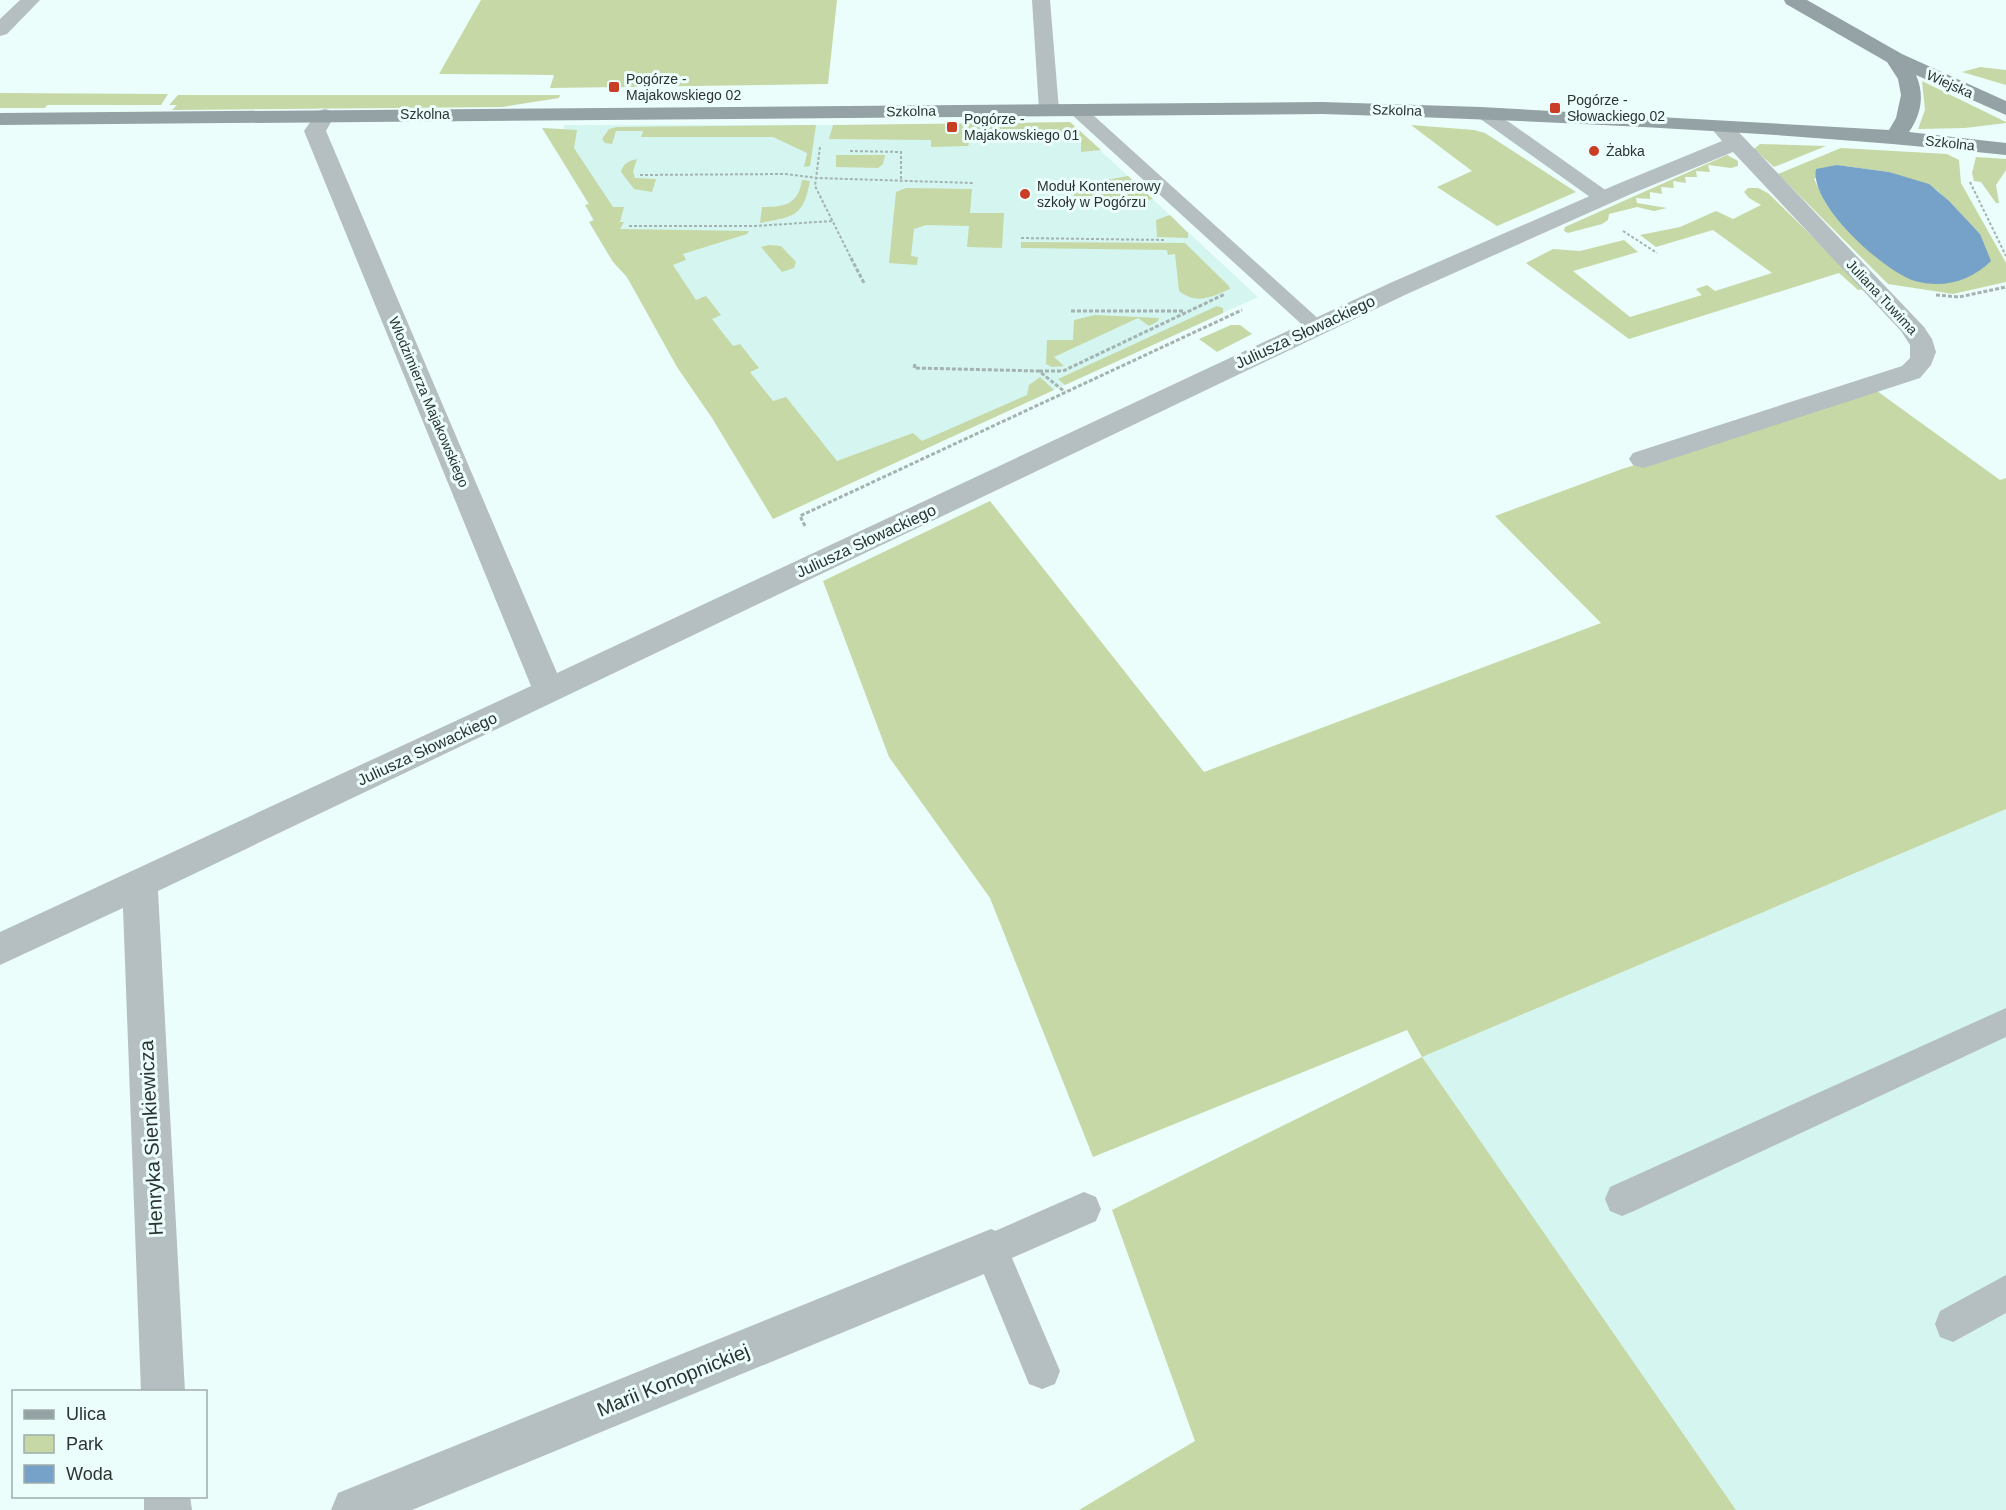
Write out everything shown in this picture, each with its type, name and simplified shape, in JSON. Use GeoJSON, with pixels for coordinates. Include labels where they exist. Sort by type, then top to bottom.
{"type":"FeatureCollection","features":[{"type":"Feature","properties":{"kind":"street"},"geometry":{"type":"LineString","coordinates":[[0,30],[31,0]]}},
{"type":"Feature","properties":{"kind":"street"},"geometry":{"type":"LineString","coordinates":[[1041,0],[1048,110]]}},
{"type":"Feature","properties":{"kind":"street","name":"Wiejska"},"geometry":{"type":"LineString","coordinates":[[1793,0],[1895,58],[2006,109]]}},
{"type":"Feature","properties":{"kind":"street","name":"Szkolna"},"geometry":{"type":"LineString","coordinates":[[1894,137],[1904,128],[1908,116],[1910,91],[1908,79],[1895,58]]}},
{"type":"Feature","properties":{"kind":"street","name":"Wiejska"},"geometry":{"type":"LineString","coordinates":[[1895,58],[2006,94]]}},
{"type":"Feature","properties":{"kind":"street","name":"Szkolna"},"geometry":{"type":"LineString","coordinates":[[0,119],[1322,108],[1481,113],[1730,136],[1894,137],[2006,133]]}},
{"type":"Feature","properties":{"kind":"street","name":"Włodzimierza Majakowskiego"},"geometry":{"type":"LineString","coordinates":[[325,115],[315,131],[549,691]]}},
{"type":"Feature","properties":{"kind":"street","name":"Juliusza Słowackiego"},"geometry":{"type":"LineString","coordinates":[[0,949],[825,561],[1426,274],[1604,198],[1730,136]]}},
{"type":"Feature","properties":{"kind":"street","name":"Juliana Tuwima"},"geometry":{"type":"LineString","coordinates":[[1643,459],[1911,372],[1920,364],[1924,353],[1921,339],[1730,136]]}},
{"type":"Feature","properties":{"kind":"street","name":"Szkolna"},"geometry":{"type":"LineString","coordinates":[[1894,137],[2006,149]]}},
{"type":"Feature","properties":{"kind":"street","name":"Henryka Sienkiewicza"},"geometry":{"type":"LineString","coordinates":[[140,884],[163,1390]]}},
{"type":"Feature","properties":{"kind":"street","name":"Marii Konopnickiej"},"geometry":{"type":"LineString","coordinates":[[355,1510],[991,1250]]}},
{"type":"Feature","properties":{"kind":"lane"},"geometry":{"type":"LineString","coordinates":[[1076,109],[1316,327]]}},
{"type":"Feature","properties":{"kind":"lane"},"geometry":{"type":"LineString","coordinates":[[1481,113],[1503,126],[1604,198]]}},
{"type":"Feature","properties":{"kind":"lane"},"geometry":{"type":"LineString","coordinates":[[1622,1200],[2006,1022]]}},
{"type":"Feature","properties":{"kind":"lane"},"geometry":{"type":"LineString","coordinates":[[1042,1371],[991,1250],[1084,1209]]}},
{"type":"Feature","properties":{"kind":"lane"},"geometry":{"type":"LineString","coordinates":[[1953,1324],[2006,1293]]}},
{"type":"Feature","properties":{"kind":"path"},"geometry":{"type":"LineString","coordinates":[[821,139],[815,186],[864,284]]}},
{"type":"Feature","properties":{"kind":"path"},"geometry":{"type":"LineString","coordinates":[[843,150],[901,152],[901,181]]}},
{"type":"Feature","properties":{"kind":"path"},"geometry":{"type":"LineString","coordinates":[[640,175],[786,174],[817,178],[973,183]]}},
{"type":"Feature","properties":{"kind":"path"},"geometry":{"type":"LineString","coordinates":[[1967,174],[2006,256]]}},
{"type":"Feature","properties":{"kind":"path"},"geometry":{"type":"LineString","coordinates":[[629,226],[755,226],[833,221]]}},
{"type":"Feature","properties":{"kind":"path"},"geometry":{"type":"LineString","coordinates":[[1618,227],[1657,253]]}},
{"type":"Feature","properties":{"kind":"path"},"geometry":{"type":"LineString","coordinates":[[1021,238],[1165,240]]}},
{"type":"Feature","properties":{"kind":"path"},"geometry":{"type":"LineString","coordinates":[[1871,284],[1959,297],[2006,287]]}},
{"type":"Feature","properties":{"kind":"path"},"geometry":{"type":"LineString","coordinates":[[915,364],[914,368],[1063,371],[1228,292]]}},
{"type":"Feature","properties":{"kind":"path"},"geometry":{"type":"LineString","coordinates":[[825,561],[800,516],[1246,309]]}},
{"type":"Feature","properties":{"kind":"path"},"geometry":{"type":"LineString","coordinates":[[1071,311],[1187,311]]}},
{"type":"Feature","properties":{"kind":"path"},"geometry":{"type":"LineString","coordinates":[[1039,371],[1065,392]]}},
{"type":"Feature","properties":{"kind":"shaded area"},"geometry":{"type":"Polygon","coordinates":[[[564,125],[1073,125],[1258,297],[775,516],[600,235],[586,206],[589,205],[543,128],[564,129],[564,125]]]}},
{"type":"Feature","properties":{"kind":"shaded area"},"geometry":{"type":"Polygon","coordinates":[[[2006,809],[2006,1510],[1736,1510],[1422,1057],[2006,809]]]}},
{"type":"Feature","properties":{"kind":"green space"},"geometry":{"type":"Polygon","coordinates":[[[481,0],[837,0],[828,84],[550,88],[554,75],[439,74],[481,0]]]}},
{"type":"Feature","properties":{"kind":"green space"},"geometry":{"type":"Polygon","coordinates":[[[1980,67],[2006,70],[2006,85],[1962,72],[1980,67]]]}},
{"type":"Feature","properties":{"kind":"green space"},"geometry":{"type":"Polygon","coordinates":[[[1922,81],[2006,123],[1965,128],[1918,129],[1925,110],[1922,81]]]}},
{"type":"Feature","properties":{"kind":"green space"},"geometry":{"type":"Polygon","coordinates":[[[0,93],[168,94],[161,105],[47,105],[45,108],[0,108],[0,93]]]}},
{"type":"Feature","properties":{"kind":"green space"},"geometry":{"type":"Polygon","coordinates":[[[660,94],[743,94],[741,101],[660,97],[660,94]]]}},
{"type":"Feature","properties":{"kind":"green space"},"geometry":{"type":"Polygon","coordinates":[[[178,95],[560,95],[559,98],[502,107],[172,110],[177,105],[169,105],[178,95]]]}},
{"type":"Feature","properties":{"kind":"green space"},"geometry":{"type":"Polygon","coordinates":[[[1070,122],[1101,150],[1081,152],[1081,139],[971,137],[968,146],[931,147],[931,140],[829,139],[833,125],[1070,122]]]}},
{"type":"Feature","properties":{"kind":"green space"},"geometry":{"type":"Polygon","coordinates":[[[816,125],[810,166],[804,167],[807,153],[773,137],[641,137],[643,131],[616,131],[612,144],[605,143],[602,139],[609,129],[617,127],[816,125]]]}},
{"type":"Feature","properties":{"kind":"green space"},"geometry":{"type":"Polygon","coordinates":[[[1411,125],[1474,130],[1485,133],[1576,192],[1497,226],[1437,187],[1472,171],[1411,125]]]}},
{"type":"Feature","properties":{"kind":"green space"},"geometry":{"type":"Polygon","coordinates":[[[542,128],[577,130],[574,148],[613,207],[624,207],[620,222],[624,222],[620,229],[749,231],[747,234],[683,254],[686,260],[673,265],[696,300],[706,296],[721,315],[712,319],[733,346],[740,344],[759,368],[750,372],[773,401],[786,397],[837,461],[913,433],[922,441],[1027,395],[1029,385],[1040,377],[1054,390],[773,519],[712,418],[677,367],[627,277],[613,262],[589,222],[594,220],[585,205],[589,204],[542,128]]]}},
{"type":"Feature","properties":{"kind":"green space"},"geometry":{"type":"Polygon","coordinates":[[[1760,144],[1826,146],[1774,167],[1754,149],[1760,144]]]}},
{"type":"Feature","properties":{"kind":"green space"},"geometry":{"type":"Polygon","coordinates":[[[1841,148],[1947,154],[1959,160],[1961,183],[2006,263],[2006,282],[1953,294],[1888,284],[1778,174],[1841,148]],[[1837,165],[1814,179],[1826,204],[1844,227],[1859,242],[1902,275],[1980,234],[1937,190],[1889,172],[1837,165]]]}},
{"type":"Feature","properties":{"kind":"green space"},"geometry":{"type":"Polygon","coordinates":[[[836,155],[885,155],[883,164],[878,168],[836,167],[836,155]]]}},
{"type":"Feature","properties":{"kind":"green space"},"geometry":{"type":"Polygon","coordinates":[[[1727,155],[1738,161],[1738,166],[1731,168],[1708,165],[1710,172],[1696,171],[1697,177],[1685,177],[1686,183],[1673,181],[1674,188],[1661,187],[1662,194],[1650,192],[1650,199],[1636,198],[1637,203],[1667,208],[1654,211],[1637,207],[1609,214],[1608,220],[1602,224],[1568,233],[1564,231],[1565,227],[1727,155]]]}},
{"type":"Feature","properties":{"kind":"green space"},"geometry":{"type":"Polygon","coordinates":[[[1976,157],[2006,159],[2006,170],[1996,185],[1999,203],[1996,203],[1981,182],[1974,181],[1972,173],[1976,157]]]}},
{"type":"Feature","properties":{"kind":"green space"},"geometry":{"type":"Polygon","coordinates":[[[637,159],[633,171],[635,178],[656,179],[652,192],[634,189],[621,172],[623,166],[637,159]]]}},
{"type":"Feature","properties":{"kind":"green space"},"geometry":{"type":"Polygon","coordinates":[[[1128,176],[1153,199],[1124,205],[1108,204],[1107,199],[1074,198],[1074,192],[1107,192],[1107,180],[1128,176]]]}},
{"type":"Feature","properties":{"kind":"green space"},"geometry":{"type":"Polygon","coordinates":[[[802,180],[810,181],[800,209],[781,219],[760,223],[762,207],[784,205],[794,200],[802,180]]]}},
{"type":"Feature","properties":{"kind":"green space"},"geometry":{"type":"Polygon","coordinates":[[[906,188],[972,189],[970,213],[1004,213],[1002,248],[967,247],[969,226],[926,225],[914,229],[911,256],[918,257],[917,265],[889,263],[896,192],[906,188]]]}},
{"type":"Feature","properties":{"kind":"green space"},"geometry":{"type":"Polygon","coordinates":[[[1748,188],[1758,188],[1768,193],[1866,289],[1858,290],[1839,273],[1629,339],[1526,263],[1553,249],[1580,251],[1624,240],[1638,252],[1573,271],[1630,317],[1702,295],[1696,289],[1707,285],[1715,291],[1772,273],[1713,230],[1656,247],[1640,235],[1680,227],[1716,211],[1733,219],[1761,205],[1744,192],[1748,188]]]}},
{"type":"Feature","properties":{"kind":"green space"},"geometry":{"type":"Polygon","coordinates":[[[1170,215],[1188,233],[1188,238],[1157,237],[1156,220],[1170,215]]]}},
{"type":"Feature","properties":{"kind":"green space"},"geometry":{"type":"Polygon","coordinates":[[[1021,242],[1185,243],[1230,289],[1217,295],[1198,299],[1179,291],[1175,254],[1168,255],[1167,250],[1021,248],[1021,242]]]}},
{"type":"Feature","properties":{"kind":"green space"},"geometry":{"type":"Polygon","coordinates":[[[781,246],[796,262],[794,268],[782,272],[761,247],[781,246]]]}},
{"type":"Feature","properties":{"kind":"green space"},"geometry":{"type":"Polygon","coordinates":[[[1217,306],[1223,308],[1223,313],[1065,385],[1058,379],[1217,306]]]}},
{"type":"Feature","properties":{"kind":"green space"},"geometry":{"type":"Polygon","coordinates":[[[1095,315],[1159,318],[1149,326],[1138,318],[1054,357],[1064,366],[1052,367],[1046,364],[1047,340],[1073,340],[1074,320],[1095,315]]]}},
{"type":"Feature","properties":{"kind":"green space"},"geometry":{"type":"Polygon","coordinates":[[[1231,325],[1240,325],[1252,334],[1217,352],[1199,339],[1231,325]]]}},
{"type":"Feature","properties":{"kind":"green space"},"geometry":{"type":"Polygon","coordinates":[[[1877,391],[2000,480],[2006,478],[2006,809],[1422,1057],[1407,1030],[1093,1157],[990,898],[889,757],[823,581],[990,501],[1204,772],[1601,623],[1495,516],[1622,469],[1877,391]]]}},
{"type":"Feature","properties":{"kind":"green space"},"geometry":{"type":"Polygon","coordinates":[[[1422,1057],[1736,1510],[1079,1510],[1195,1441],[1112,1210],[1422,1057]]]}},
{"type":"Feature","properties":{"kind":"water"},"geometry":{"type":"Polygon","coordinates":[[[1837,165],[1889,172],[1929,184],[1949,201],[1980,234],[1991,261],[1975,274],[1956,282],[1925,283],[1901,275],[1851,234],[1824,200],[1817,183],[1816,169],[1837,165]]]}},
{"type":"Feature","properties":{"kind":"place","name":"Pogórze - Majakowskiego 02"},"geometry":{"type":"Point","coordinates":[614,87]}},
{"type":"Feature","properties":{"kind":"place","name":"Pogórze - Słowackiego 02"},"geometry":{"type":"Point","coordinates":[1555,108]}},
{"type":"Feature","properties":{"kind":"place","name":"Pogórze - Majakowskiego 01"},"geometry":{"type":"Point","coordinates":[952,127]}},
{"type":"Feature","properties":{"kind":"place","name":"Żabka"},"geometry":{"type":"Point","coordinates":[1594,151]}},
{"type":"Feature","properties":{"kind":"place","name":"Moduł Kontenerowy szkoły w Pogórzu"},"geometry":{"type":"Point","coordinates":[1025,194]}}]}
